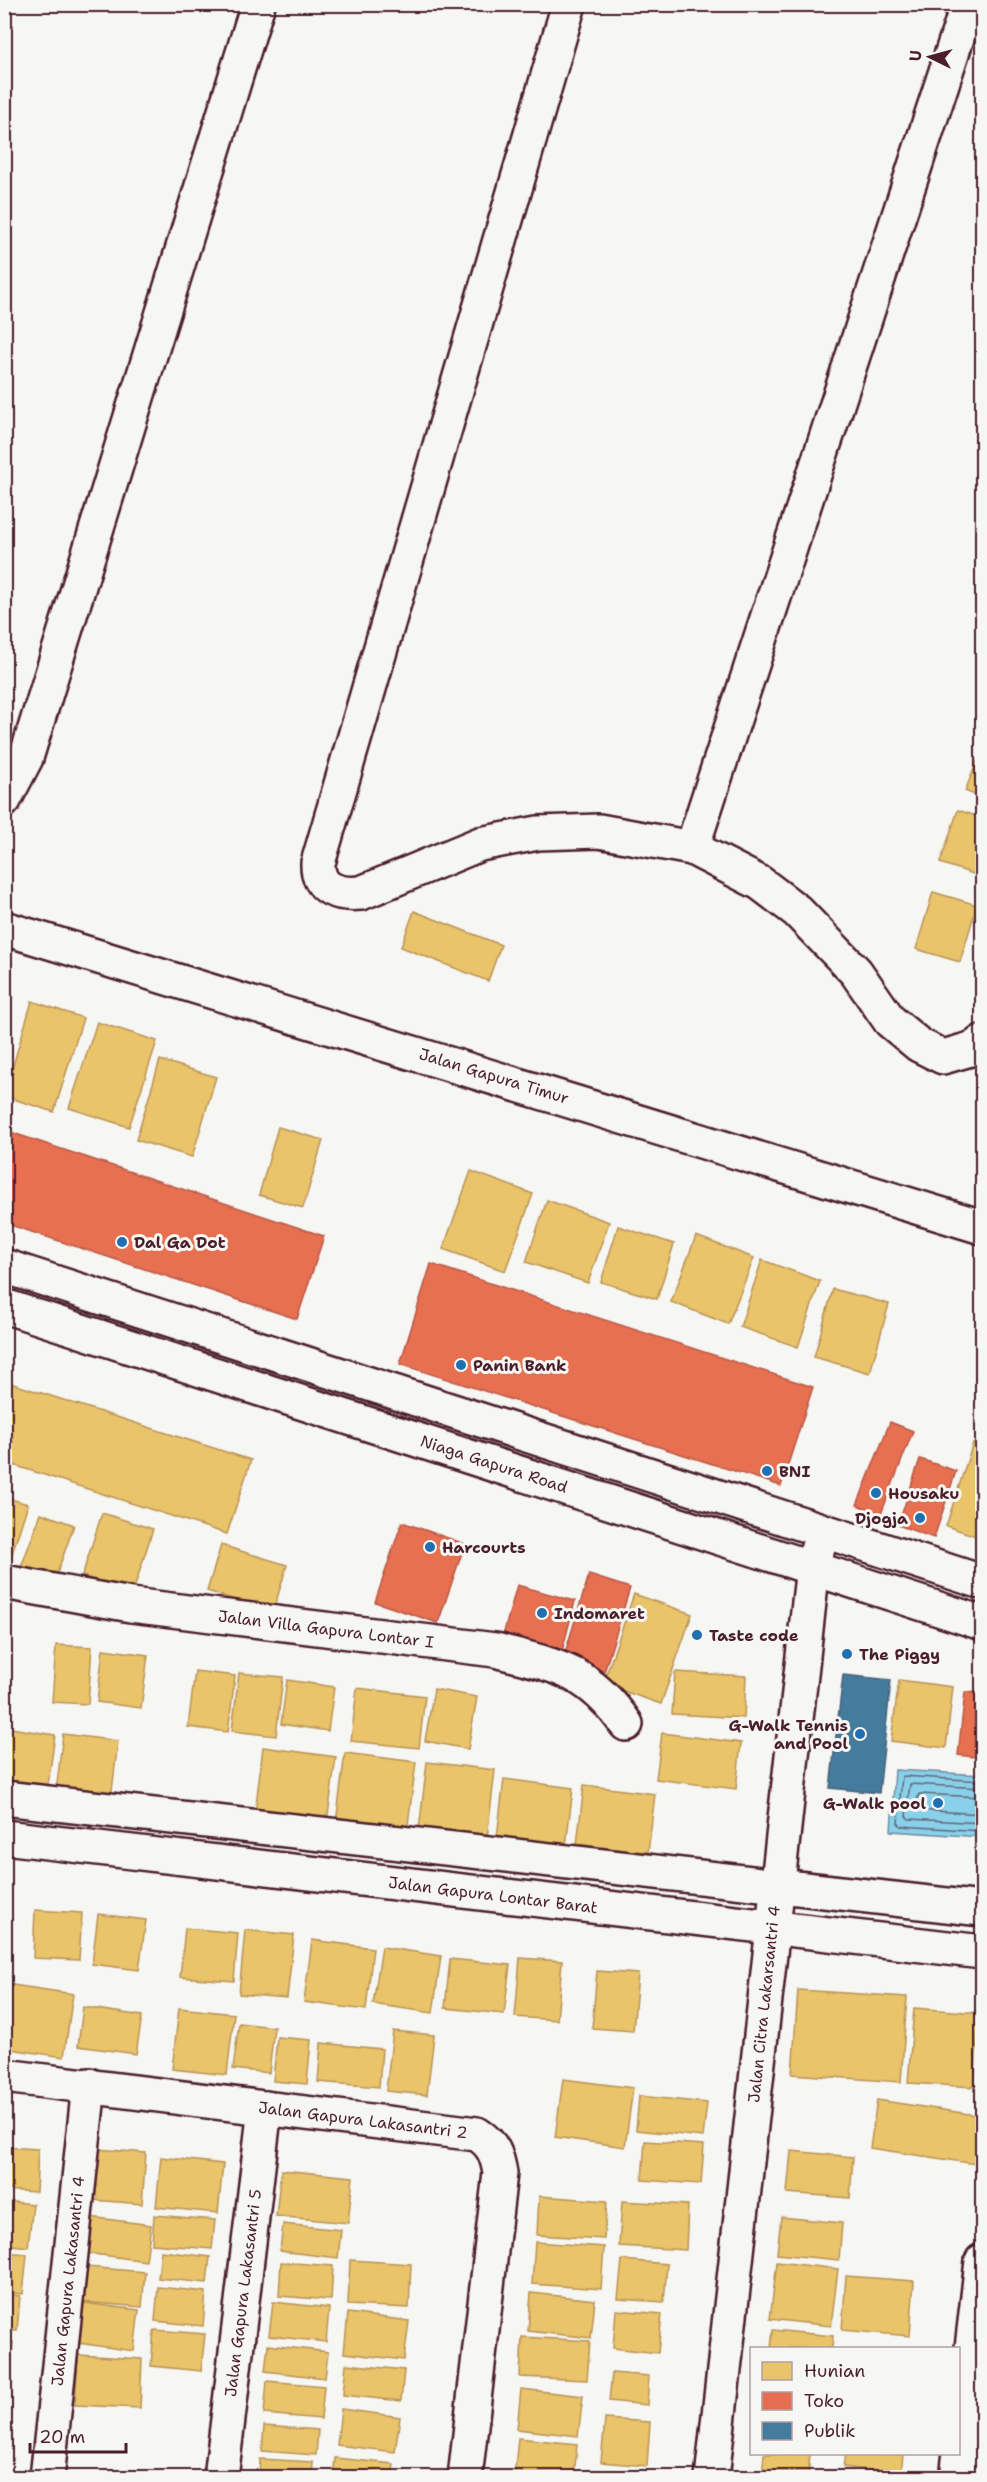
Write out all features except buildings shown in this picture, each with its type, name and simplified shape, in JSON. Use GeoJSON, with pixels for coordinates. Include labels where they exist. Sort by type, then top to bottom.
{"type":"FeatureCollection","features":[{"type":"Feature","properties":{"kind":"street"},"geometry":{"type":"LineString","coordinates":[[4,800],[15,784],[26,759],[258,4]]}},
{"type":"Feature","properties":{"kind":"street"},"geometry":{"type":"LineString","coordinates":[[569,4],[324,840],[317,873],[323,884],[333,891],[346,894],[361,893],[480,844],[538,833],[599,831],[692,848],[760,883],[797,911],[856,972],[890,1021],[919,1045],[943,1057],[974,1048],[982,1042]]}},
{"type":"Feature","properties":{"kind":"street"},"geometry":{"type":"LineString","coordinates":[[692,848],[968,4]]}},
{"type":"Feature","properties":{"kind":"street","name":"Jalan Gapura Timur"},"geometry":{"type":"LineString","coordinates":[[4,928],[982,1227]]}},
{"type":"Feature","properties":{"kind":"street"},"geometry":{"type":"LineString","coordinates":[[4,1266],[982,1582]]}},
{"type":"Feature","properties":{"kind":"street","name":"Niaga Gapura Road"},"geometry":{"type":"LineString","coordinates":[[4,1306],[813,1566],[982,1623]]}},
{"type":"Feature","properties":{"kind":"street","name":"Jalan Citra Lakarsantri 4"},"geometry":{"type":"LineString","coordinates":[[712,2478],[813,1566],[822,1531]]}},
{"type":"Feature","properties":{"kind":"street","name":"Jalan Villa Gapura Lontar I"},"geometry":{"type":"LineString","coordinates":[[4,1582],[142,1607],[495,1650],[549,1664],[579,1677],[595,1687],[610,1701],[626,1724]]}},
{"type":"Feature","properties":{"kind":"street"},"geometry":{"type":"LineString","coordinates":[[4,1798],[982,1909]]}},
{"type":"Feature","properties":{"kind":"street","name":"Jalan Gapura Lontar Barat"},"geometry":{"type":"LineString","coordinates":[[4,1837],[982,1952]]}},
{"type":"Feature","properties":{"kind":"street","name":"Jalan Gapura Lakasantri 2"},"geometry":{"type":"LineString","coordinates":[[4,2076],[477,2134],[493,2148],[500,2173],[465,2478]]}},
{"type":"Feature","properties":{"kind":"street","name":"Jalan Gapura Lakasantri 4"},"geometry":{"type":"LineString","coordinates":[[47,2478],[89,2085]]}},
{"type":"Feature","properties":{"kind":"street","name":"Jalan Gapura Lakasantri 5"},"geometry":{"type":"LineString","coordinates":[[221,2478],[265,2108]]}},
{"type":"Feature","properties":{"kind":"street"},"geometry":{"type":"LineString","coordinates":[[960,2452],[982,2261]]}},
{"type":"Feature","properties":{"kind":"street"},"geometry":{"type":"LineString","coordinates":[[957,2478],[960,2455]]}},
{"type":"Feature","properties":{"kind":"water","name":"G-Walk pool"},"geometry":{"type":"Polygon","coordinates":[[[895,1770],[982,1775],[982,1837],[891,1831],[895,1770]]]}},
{"type":"Feature","properties":{"kind":"place","name":"Dal Ga Dot"},"geometry":{"type":"Point","coordinates":[122,1242]}},
{"type":"Feature","properties":{"kind":"place","name":"Panin Bank"},"geometry":{"type":"Point","coordinates":[461,1365]}},
{"type":"Feature","properties":{"kind":"place","name":"BNI"},"geometry":{"type":"Point","coordinates":[767,1471]}},
{"type":"Feature","properties":{"kind":"place","name":"Housaku"},"geometry":{"type":"Point","coordinates":[876,1493]}},
{"type":"Feature","properties":{"kind":"place","name":"Djogja"},"geometry":{"type":"Point","coordinates":[920,1518]}},
{"type":"Feature","properties":{"kind":"place","name":"Harcourts"},"geometry":{"type":"Point","coordinates":[430,1547]}},
{"type":"Feature","properties":{"kind":"place","name":"Indomaret"},"geometry":{"type":"Point","coordinates":[542,1613]}},
{"type":"Feature","properties":{"kind":"place","name":"Taste code"},"geometry":{"type":"Point","coordinates":[697,1635]}},
{"type":"Feature","properties":{"kind":"place","name":"The Piggy"},"geometry":{"type":"Point","coordinates":[847,1654]}},
{"type":"Feature","properties":{"kind":"place","name":"G-Walk Tennis and Pool"},"geometry":{"type":"Point","coordinates":[860,1734]}},
{"type":"Feature","properties":{"kind":"place","name":"G-Walk pool"},"geometry":{"type":"Point","coordinates":[938,1803]}}]}
